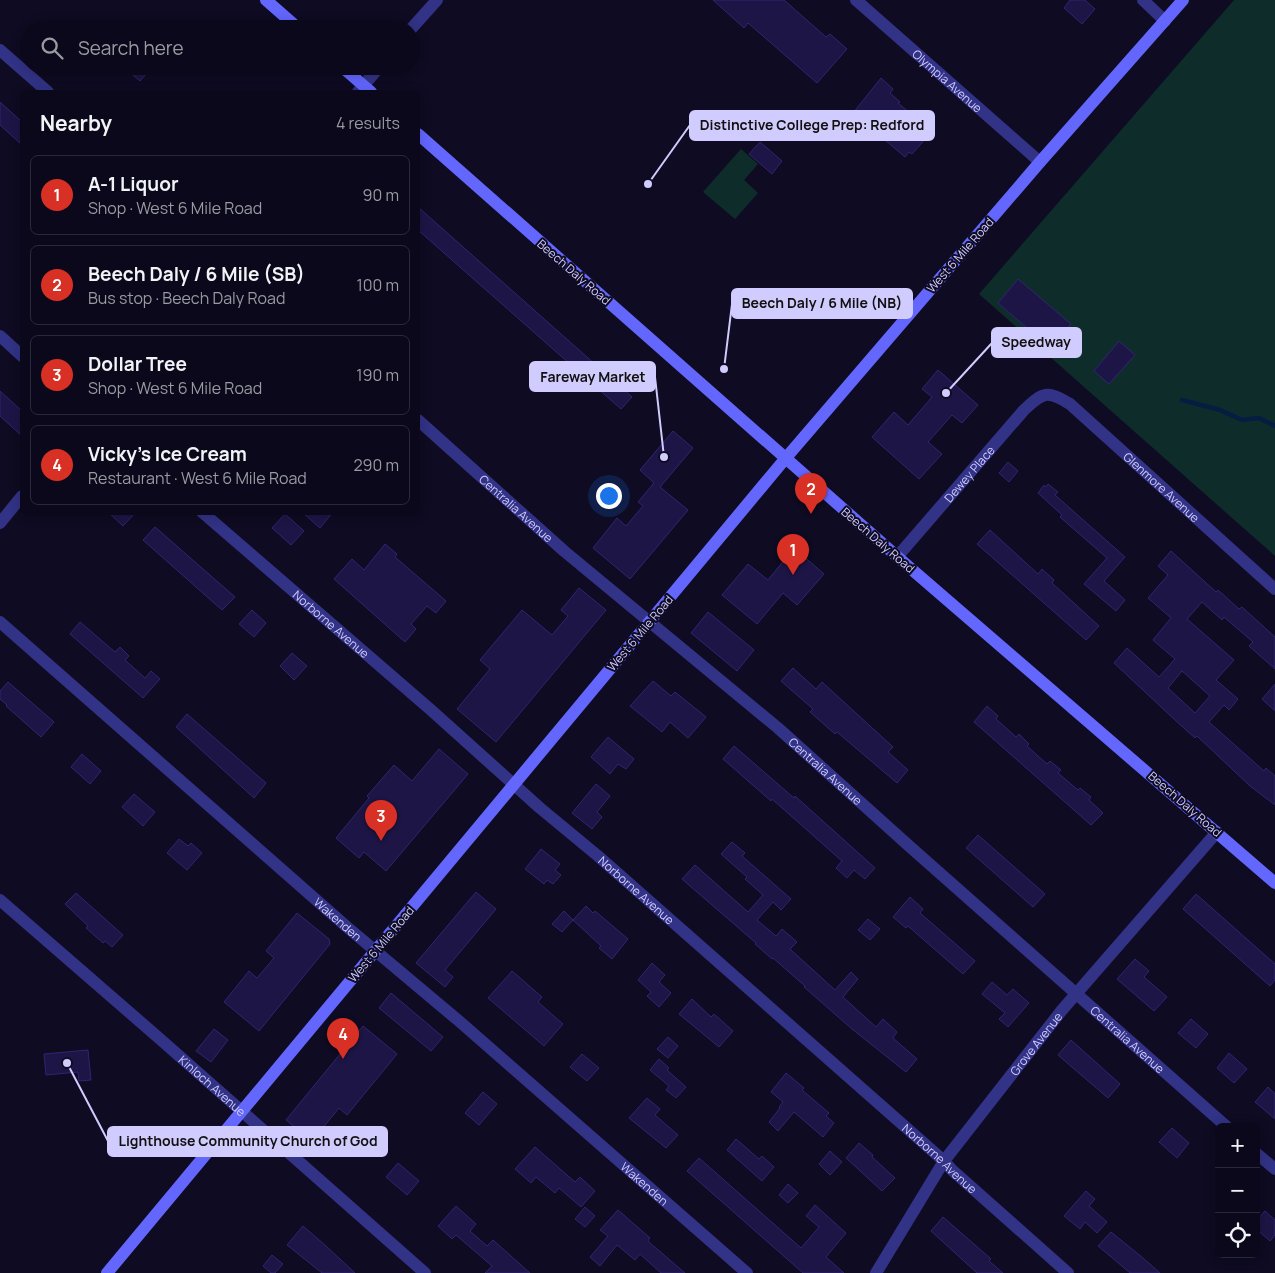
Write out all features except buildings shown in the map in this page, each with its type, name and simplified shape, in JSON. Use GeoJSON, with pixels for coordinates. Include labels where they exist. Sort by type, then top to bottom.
{"type":"FeatureCollection","features":[{"type":"Feature","properties":{"kind":"main road"},"geometry":{"type":"LineString","coordinates":[[266,0],[289,20]]}},
{"type":"Feature","properties":{"kind":"main road","name":"West 6 Mile Road"},"geometry":{"type":"LineString","coordinates":[[107,1273],[785,459],[1040,162],[1183,0]]}},
{"type":"Feature","properties":{"kind":"main road"},"geometry":{"type":"LineString","coordinates":[[350,75],[364,90]]}},
{"type":"Feature","properties":{"kind":"main road","name":"Beech Daly Road"},"geometry":{"type":"LineString","coordinates":[[420,136],[785,459],[1275,883]]}},
{"type":"Feature","properties":{"kind":"street"},"geometry":{"type":"LineString","coordinates":[[420,20],[437,0]]}},
{"type":"Feature","properties":{"kind":"street","name":"Olympia Avenue"},"geometry":{"type":"LineString","coordinates":[[856,0],[1040,162]]}},
{"type":"Feature","properties":{"kind":"street"},"geometry":{"type":"LineString","coordinates":[[1142,0],[1165,20]]}},
{"type":"Feature","properties":{"kind":"street"},"geometry":{"type":"LineString","coordinates":[[0,50],[20,68]]}},
{"type":"Feature","properties":{"kind":"street"},"geometry":{"type":"LineString","coordinates":[[29,75],[46,90]]}},
{"type":"Feature","properties":{"kind":"street"},"geometry":{"type":"LineString","coordinates":[[364,90],[374,75]]}},
{"type":"Feature","properties":{"kind":"street"},"geometry":{"type":"LineString","coordinates":[[0,336],[20,354]]}},
{"type":"Feature","properties":{"kind":"street","name":"Dewey Place"},"geometry":{"type":"LineString","coordinates":[[898,557],[1024,410],[1044,394]]}},
{"type":"Feature","properties":{"kind":"street","name":"Glenmore Avenue"},"geometry":{"type":"LineString","coordinates":[[1044,394],[1055,395],[1070,404],[1275,589]]}},
{"type":"Feature","properties":{"kind":"street","name":"Centralia Avenue"},"geometry":{"type":"LineString","coordinates":[[420,422],[564,550],[778,728],[1223,1123]]}},
{"type":"Feature","properties":{"kind":"street"},"geometry":{"type":"LineString","coordinates":[[0,523],[20,498]]}},
{"type":"Feature","properties":{"kind":"street","name":"Norborne Avenue"},"geometry":{"type":"LineString","coordinates":[[205,515],[514,784],[1068,1273]]}},
{"type":"Feature","properties":{"kind":"street","name":"Wakenden"},"geometry":{"type":"LineString","coordinates":[[0,622],[747,1273]]}},
{"type":"Feature","properties":{"kind":"street","name":"Grove Avenue"},"geometry":{"type":"LineString","coordinates":[[876,1273],[944,1162],[1062,1010],[1217,832]]}},
{"type":"Feature","properties":{"kind":"street","name":"Kinloch Avenue"},"geometry":{"type":"LineString","coordinates":[[0,900],[160,1038],[424,1273]]}},
{"type":"Feature","properties":{"kind":"street"},"geometry":{"type":"LineString","coordinates":[[1260,1156],[1275,1169]]}},
{"type":"Feature","properties":{"kind":"green space"},"geometry":{"type":"Polygon","coordinates":[[[1234,0],[1275,0],[1275,556],[979,294],[1234,0]]]}},
{"type":"Feature","properties":{"kind":"green space"},"geometry":{"type":"Polygon","coordinates":[[[741,149],[758,164],[744,180],[758,193],[735,219],[703,192],[741,149]]]}},
{"type":"Feature","properties":{"kind":"waterway"},"geometry":{"type":"LineString","coordinates":[[1182,400],[1220,410],[1242,420],[1259,418],[1275,426]]}},
{"type":"Feature","properties":{"kind":"place","name":"Distinctive College Prep: Redford"},"geometry":{"type":"Point","coordinates":[648,184]}},
{"type":"Feature","properties":{"kind":"place","name":"Beech Daly / 6 Mile (NB)"},"geometry":{"type":"Point","coordinates":[724,369]}},
{"type":"Feature","properties":{"kind":"place","name":"Speedway"},"geometry":{"type":"Point","coordinates":[946,393]}},
{"type":"Feature","properties":{"kind":"place","name":"Fareway Market"},"geometry":{"type":"Point","coordinates":[664,457]}},
{"type":"Feature","properties":{"kind":"place","name":"Beech Daly / 6 Mile (SB)"},"geometry":{"type":"Point","coordinates":[811,514]}},
{"type":"Feature","properties":{"kind":"place","name":"A-1 Liquor"},"geometry":{"type":"Point","coordinates":[793,575]}},
{"type":"Feature","properties":{"kind":"place","name":"Dollar Tree"},"geometry":{"type":"Point","coordinates":[381,841]}},
{"type":"Feature","properties":{"kind":"place","name":"Vicky's Ice Cream"},"geometry":{"type":"Point","coordinates":[343,1059]}},
{"type":"Feature","properties":{"kind":"place","name":"Lighthouse Community Church of God"},"geometry":{"type":"Point","coordinates":[67,1063]}}]}
